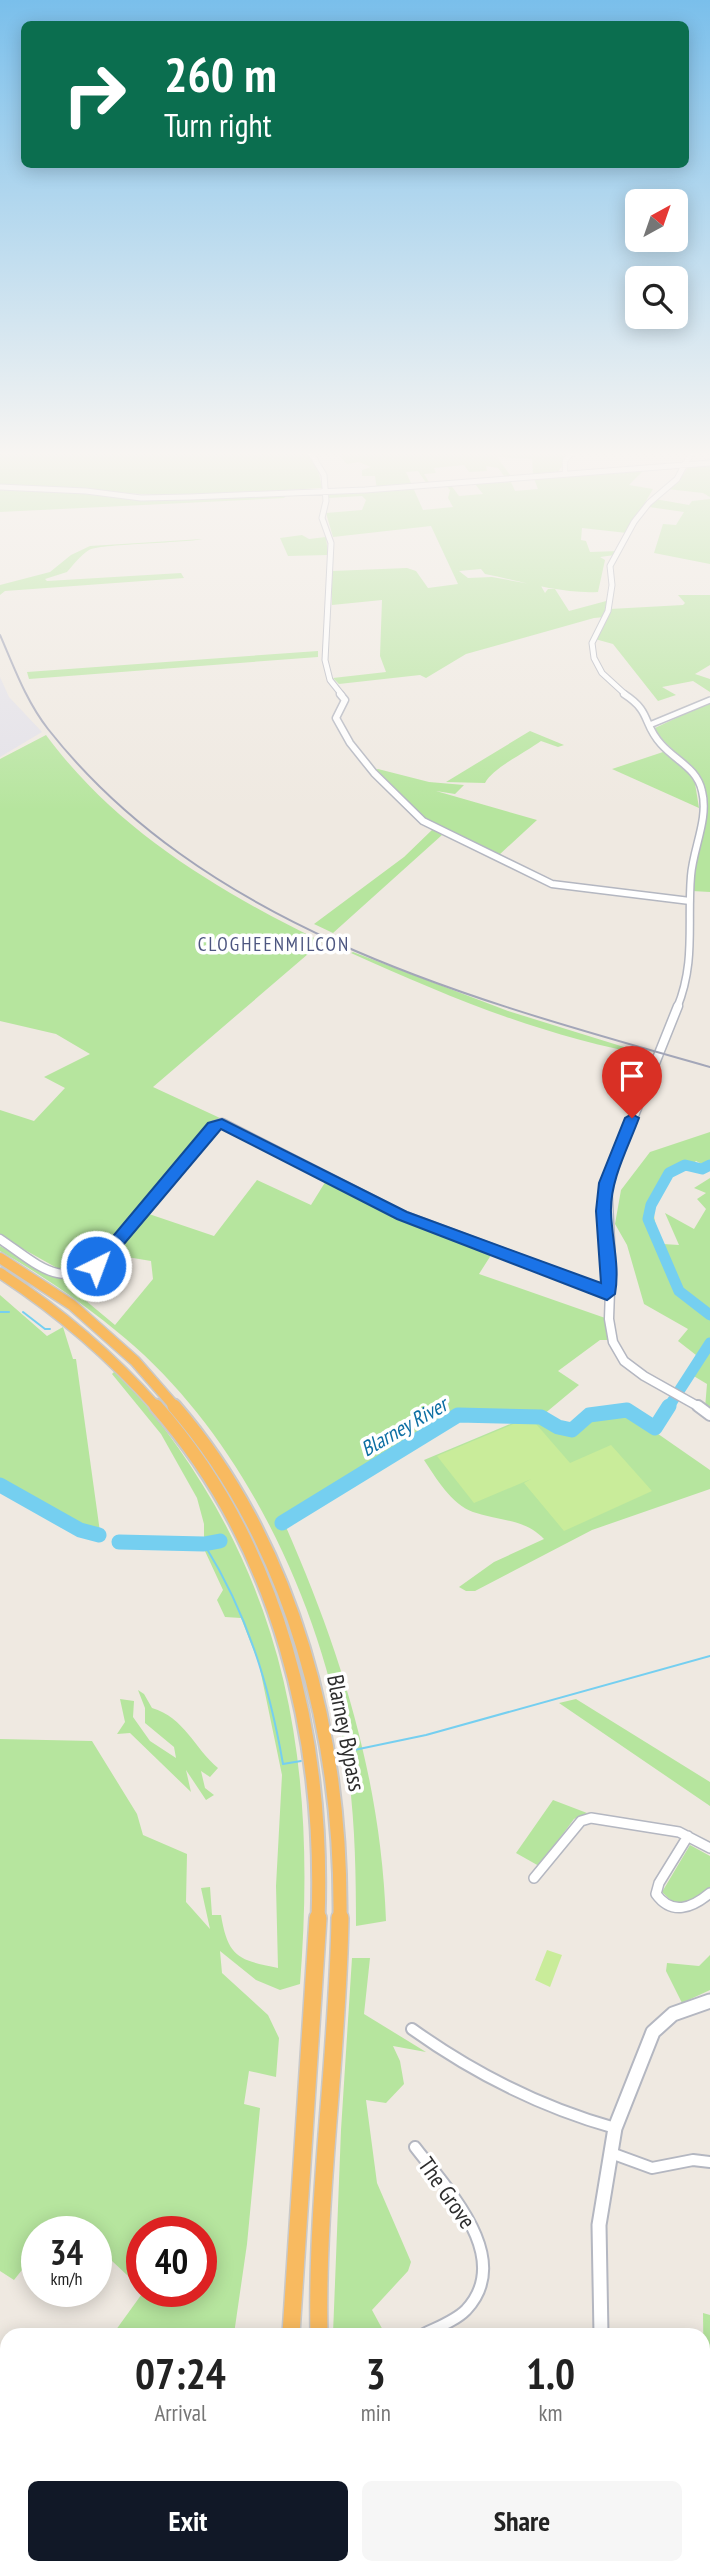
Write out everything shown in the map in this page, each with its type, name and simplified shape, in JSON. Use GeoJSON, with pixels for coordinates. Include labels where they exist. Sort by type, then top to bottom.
{"type":"FeatureCollection","features":[{"type":"Feature","properties":{"kind":"highway","name":"Blarney Bypass"},"geometry":{"type":"LineString","coordinates":[[0,1258],[50,1288],[118,1343],[149,1373],[195,1429],[240,1498],[278,1576],[317,1694],[337,1817],[339,1969],[327,2138],[319,2328]]}},
{"type":"Feature","properties":{"kind":"highway","name":"Blarney Bypass"},"geometry":{"type":"LineString","coordinates":[[0,1273],[80,1330],[135,1381],[181,1437],[227,1508],[269,1593],[302,1704],[319,1831],[318,1946],[294,2239],[291,2328]]}},
{"type":"Feature","properties":{"kind":"street"},"geometry":{"type":"LineString","coordinates":[[331,570],[330,619],[324,659],[330,680],[345,700],[336,718],[344,736],[407,810],[423,821],[552,884],[690,901]]}},
{"type":"Feature","properties":{"kind":"street"},"geometry":{"type":"LineString","coordinates":[[610,570],[612,585],[608,611],[594,633],[594,658],[602,673],[618,690],[641,705],[662,744],[690,767],[701,782],[703,818],[691,875],[692,920],[688,981],[607,1183],[604,1211],[611,1273],[607,1294],[612,1338],[624,1361],[687,1398],[710,1415]]}},
{"type":"Feature","properties":{"kind":"street"},"geometry":{"type":"LineString","coordinates":[[652,724],[710,700]]}},
{"type":"Feature","properties":{"kind":"street"},"geometry":{"type":"LineString","coordinates":[[0,1239],[57,1274],[85,1274],[106,1256],[214,1126],[222,1123],[402,1215],[596,1287],[607,1294]]}},
{"type":"Feature","properties":{"kind":"street"},"geometry":{"type":"LineString","coordinates":[[534,1878],[581,1821],[586,1819],[633,1824],[688,1836],[710,1848]]}},
{"type":"Feature","properties":{"kind":"street"},"geometry":{"type":"LineString","coordinates":[[688,1836],[659,1883],[656,1894],[665,1904],[683,1910],[692,1908],[710,1893]]}},
{"type":"Feature","properties":{"kind":"street"},"geometry":{"type":"LineString","coordinates":[[601,2328],[599,2225],[615,2128],[653,2032],[673,2014],[710,2000]]}},
{"type":"Feature","properties":{"kind":"street"},"geometry":{"type":"LineString","coordinates":[[412,2029],[460,2063],[525,2098],[560,2112],[615,2128]]}},
{"type":"Feature","properties":{"kind":"street","name":"The Grove"},"geometry":{"type":"LineString","coordinates":[[415,2147],[472,2225],[485,2262],[478,2295],[467,2310],[435,2328]]}},
{"type":"Feature","properties":{"kind":"street"},"geometry":{"type":"LineString","coordinates":[[610,2152],[629,2163],[648,2167],[663,2168],[696,2158],[710,2162]]}},
{"type":"Feature","properties":{"kind":"shaded area"},"geometry":{"type":"Polygon","coordinates":[[[0,677],[9,697],[42,732],[0,757],[0,677]]]}},
{"type":"Feature","properties":{"kind":"green space"},"geometry":{"type":"Polygon","coordinates":[[[69,570],[45,579],[47,581],[181,573],[184,578],[5,591],[0,595],[0,585],[50,572],[69,570]]]}},
{"type":"Feature","properties":{"kind":"green space"},"geometry":{"type":"Polygon","coordinates":[[[413,570],[428,588],[458,584],[452,570],[469,570],[459,571],[468,578],[492,577],[527,583],[485,574],[482,570],[603,570],[598,592],[541,586],[545,593],[548,589],[555,589],[569,611],[610,600],[605,617],[466,654],[426,678],[420,675],[339,684],[333,678],[386,672],[380,656],[382,600],[332,605],[332,571],[413,570]]]}},
{"type":"Feature","properties":{"kind":"green space"},"geometry":{"type":"Polygon","coordinates":[[[678,595],[710,595],[710,665],[695,674],[710,679],[710,692],[693,681],[662,687],[676,695],[658,701],[613,644],[595,639],[610,609],[683,605],[685,603],[678,595]]]}},
{"type":"Feature","properties":{"kind":"green space"},"geometry":{"type":"Polygon","coordinates":[[[318,651],[318,657],[29,679],[27,672],[318,651]]]}},
{"type":"Feature","properties":{"kind":"green space"},"geometry":{"type":"Polygon","coordinates":[[[710,702],[710,892],[692,891],[702,813],[700,784],[696,771],[663,740],[655,728],[710,702]]]}},
{"type":"Feature","properties":{"kind":"green space"},"geometry":{"type":"Polygon","coordinates":[[[530,731],[564,745],[558,747],[541,741],[501,767],[485,783],[446,782],[530,731]]]}},
{"type":"Feature","properties":{"kind":"green space"},"geometry":{"type":"Polygon","coordinates":[[[46,735],[104,801],[171,855],[245,901],[322,942],[153,1087],[220,1118],[211,1122],[104,1252],[84,1268],[57,1268],[0,1236],[0,1110],[34,1121],[65,1088],[44,1077],[90,1054],[56,1034],[0,1021],[0,759],[46,735]]]}},
{"type":"Feature","properties":{"kind":"green space"},"geometry":{"type":"Polygon","coordinates":[[[666,751],[694,777],[699,808],[612,769],[666,751]]]}},
{"type":"Feature","properties":{"kind":"green space"},"geometry":{"type":"Polygon","coordinates":[[[375,770],[429,782],[464,785],[455,794],[436,791],[537,820],[499,855],[424,818],[375,770]]]}},
{"type":"Feature","properties":{"kind":"green space"},"geometry":{"type":"Polygon","coordinates":[[[433,829],[442,835],[333,933],[314,924],[404,857],[433,829]]]}},
{"type":"Feature","properties":{"kind":"green space"},"geometry":{"type":"Polygon","coordinates":[[[351,953],[508,1011],[653,1056],[536,1027],[425,985],[351,953]]]}},
{"type":"Feature","properties":{"kind":"green space"},"geometry":{"type":"Polygon","coordinates":[[[710,1132],[710,1168],[696,1161],[685,1171],[679,1168],[658,1195],[654,1212],[663,1244],[679,1245],[665,1213],[694,1229],[706,1209],[697,1199],[706,1193],[694,1188],[710,1178],[710,1412],[705,1408],[707,1384],[687,1372],[696,1355],[678,1341],[688,1329],[644,1304],[627,1245],[615,1224],[621,1190],[650,1152],[710,1132]]]}},
{"type":"Feature","properties":{"kind":"green space"},"geometry":{"type":"Polygon","coordinates":[[[329,1176],[376,1202],[493,1252],[479,1274],[608,1319],[607,1340],[600,1340],[558,1371],[579,1385],[543,1415],[531,1417],[570,1433],[591,1418],[623,1414],[638,1420],[710,1470],[710,1489],[592,1530],[475,1591],[466,1591],[459,1587],[494,1562],[544,1539],[528,1527],[465,1508],[445,1490],[424,1460],[527,1417],[458,1415],[282,1523],[280,1521],[282,1527],[286,1527],[325,1623],[355,1719],[367,1768],[383,1869],[386,1921],[356,1926],[351,1799],[346,1757],[334,1700],[318,1642],[297,1585],[271,1529],[241,1475],[207,1425],[168,1379],[96,1315],[49,1281],[0,1251],[0,1246],[52,1276],[88,1281],[79,1295],[115,1325],[153,1279],[151,1261],[127,1257],[114,1247],[146,1213],[214,1236],[257,1180],[311,1205],[329,1176]]]}},
{"type":"Feature","properties":{"kind":"green space"},"geometry":{"type":"Polygon","coordinates":[[[0,1295],[47,1336],[63,1327],[73,1359],[76,1359],[100,1532],[0,1485],[0,1295]]]}},
{"type":"Feature","properties":{"kind":"green space"},"geometry":{"type":"Polygon","coordinates":[[[116,1370],[172,1439],[217,1509],[252,1581],[277,1655],[294,1732],[302,1812],[304,1896],[300,1984],[280,1990],[256,1980],[220,1951],[222,1973],[268,2015],[279,2038],[276,2077],[249,2071],[244,2104],[260,2108],[247,2244],[235,2328],[117,2328],[132,2307],[217,2307],[217,2216],[126,2216],[126,2274],[112,2261],[112,2216],[21,2216],[21,2271],[14,2280],[0,2271],[0,1739],[92,1741],[137,1814],[143,1835],[187,1854],[186,1902],[210,1929],[201,1888],[210,1887],[212,1915],[221,1915],[227,1940],[237,1954],[244,1959],[278,1968],[276,1886],[282,1775],[259,1664],[241,1618],[225,1617],[217,1600],[223,1590],[204,1549],[204,1524],[197,1498],[161,1434],[112,1374],[116,1370]]]}},
{"type":"Feature","properties":{"kind":"green space"},"geometry":{"type":"Polygon","coordinates":[[[530,1417],[570,1463],[611,1445],[652,1491],[564,1531],[524,1483],[531,1479],[474,1503],[437,1456],[530,1417]]]}},
{"type":"Feature","properties":{"kind":"green space"},"geometry":{"type":"Polygon","coordinates":[[[138,1690],[144,1694],[152,1708],[163,1712],[181,1726],[218,1768],[210,1777],[201,1771],[205,1788],[214,1795],[206,1800],[186,1770],[191,1792],[130,1733],[117,1734],[125,1722],[120,1699],[134,1701],[133,1717],[150,1741],[176,1758],[174,1747],[145,1723],[145,1708],[138,1690]]]}},
{"type":"Feature","properties":{"kind":"green space"},"geometry":{"type":"Polygon","coordinates":[[[576,1699],[710,1782],[710,1806],[559,1703],[576,1699]]]}},
{"type":"Feature","properties":{"kind":"green space"},"geometry":{"type":"Polygon","coordinates":[[[553,1800],[587,1813],[574,1819],[539,1866],[516,1853],[553,1800]]]}},
{"type":"Feature","properties":{"kind":"green space"},"geometry":{"type":"Polygon","coordinates":[[[690,1845],[710,1856],[710,1887],[697,1899],[676,1905],[662,1892],[690,1845]]]}},
{"type":"Feature","properties":{"kind":"green space"},"geometry":{"type":"Polygon","coordinates":[[[547,1950],[562,1955],[550,1987],[535,1980],[547,1950]]]}},
{"type":"Feature","properties":{"kind":"green space"},"geometry":{"type":"Polygon","coordinates":[[[710,1955],[710,1990],[682,2003],[666,1971],[667,1963],[699,1966],[710,1955]]]}},
{"type":"Feature","properties":{"kind":"green space"},"geometry":{"type":"Polygon","coordinates":[[[352,1958],[370,1958],[364,2014],[426,2052],[393,2046],[400,2061],[404,2084],[386,2103],[366,2100],[377,2183],[411,2262],[408,2271],[372,2310],[382,2328],[333,2328],[341,2130],[352,1958]]]}},
{"type":"Feature","properties":{"kind":"green space"},"geometry":{"type":"Polygon","coordinates":[[[703,2313],[710,2315],[710,2328],[703,2328],[703,2313]]]}},
{"type":"Feature","properties":{"kind":"waterway","name":"Blarney River"},"geometry":{"type":"LineString","coordinates":[[710,1165],[702,1169],[685,1165],[669,1173],[651,1205],[648,1219],[679,1291],[710,1315]]}},
{"type":"Feature","properties":{"kind":"waterway"},"geometry":{"type":"LineString","coordinates":[[0,1312],[9,1312]]}},
{"type":"Feature","properties":{"kind":"waterway"},"geometry":{"type":"LineString","coordinates":[[23,1312],[45,1329],[50,1329]]}},
{"type":"Feature","properties":{"kind":"waterway","name":"Blarney River"},"geometry":{"type":"LineString","coordinates":[[668,1408],[710,1343]]}},
{"type":"Feature","properties":{"kind":"waterway","name":"Blarney River"},"geometry":{"type":"LineString","coordinates":[[282,1523],[458,1415],[541,1417],[558,1427],[572,1430],[589,1415],[627,1410],[655,1428],[669,1406]]}},
{"type":"Feature","properties":{"kind":"waterway","name":"Blarney River"},"geometry":{"type":"LineString","coordinates":[[0,1485],[80,1530],[99,1535]]}},
{"type":"Feature","properties":{"kind":"waterway","name":"Blarney River"},"geometry":{"type":"LineString","coordinates":[[119,1542],[204,1544],[220,1541]]}},
{"type":"Feature","properties":{"kind":"waterway"},"geometry":{"type":"LineString","coordinates":[[204,1544],[233,1596],[254,1650],[271,1706],[283,1764],[301,1761]]}},
{"type":"Feature","properties":{"kind":"waterway"},"geometry":{"type":"LineString","coordinates":[[335,1754],[426,1735],[710,1656]]}},
{"type":"Feature","properties":{"kind":"railway"},"geometry":{"type":"LineString","coordinates":[[0,635],[21,684],[40,718],[112,799],[185,858],[265,907],[350,949],[439,984],[620,1042],[710,1067]]}},
{"type":"Feature","properties":{"kind":"district","name":"CLOGHEENMILCON"},"geometry":{"type":"Point","coordinates":[274,944]}},
{"type":"Feature","properties":{"kind":"route"},"geometry":{"type":"LineString","coordinates":[[96,1266],[157,1197],[214,1126],[222,1123],[341,1181],[402,1215],[596,1287],[607,1294],[611,1273],[604,1211],[607,1183],[632,1118]]}}]}
